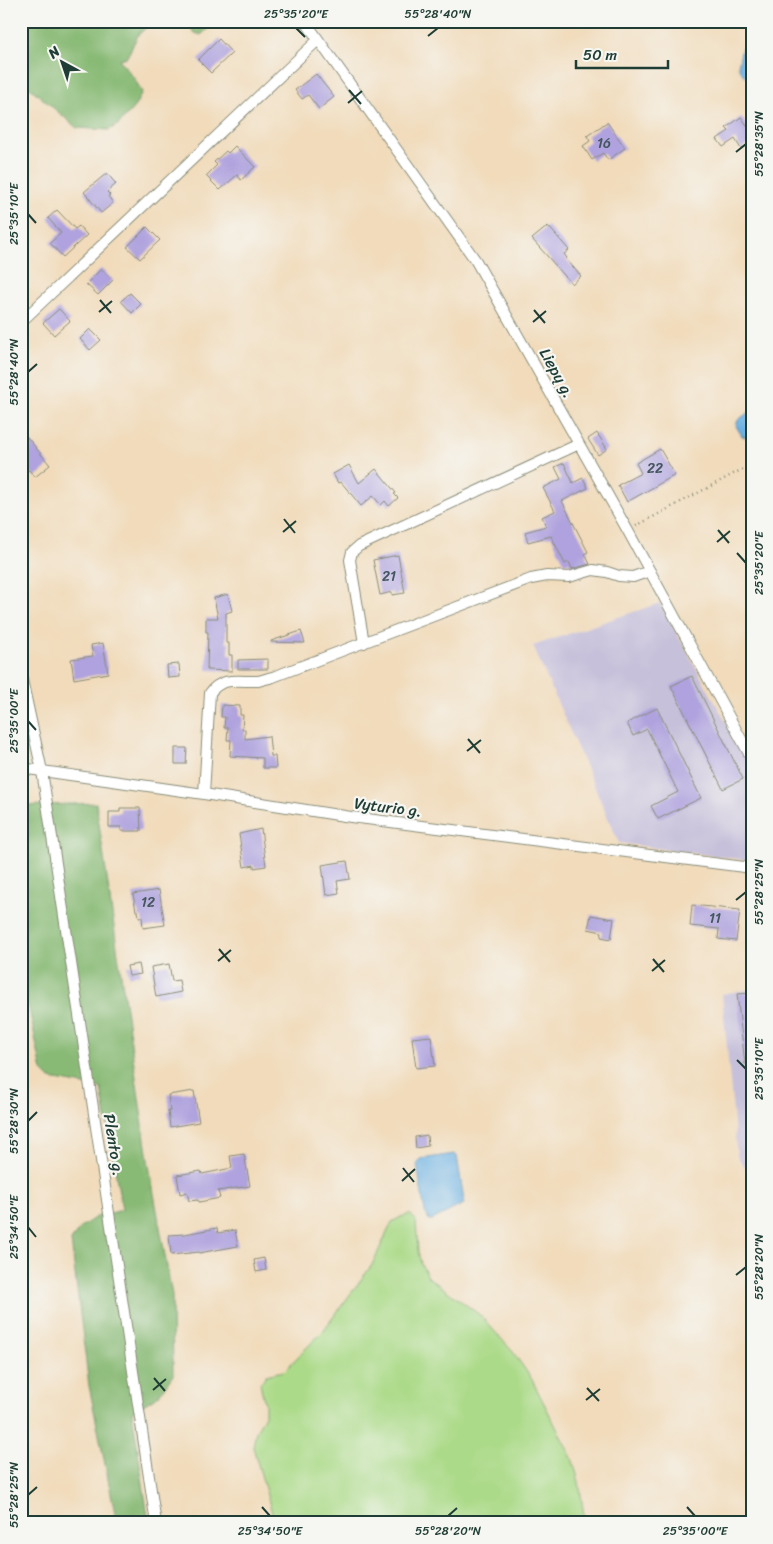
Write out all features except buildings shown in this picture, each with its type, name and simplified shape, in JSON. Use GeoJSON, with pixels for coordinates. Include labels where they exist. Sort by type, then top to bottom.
{"type":"FeatureCollection","features":[{"type":"Feature","properties":{"kind":"street","name":"Liepų g."},"geometry":{"type":"LineString","coordinates":[[305,21],[476,261],[628,530],[752,759]]}},
{"type":"Feature","properties":{"kind":"street"},"geometry":{"type":"LineString","coordinates":[[21,322],[318,40]]}},
{"type":"Feature","properties":{"kind":"street"},"geometry":{"type":"LineString","coordinates":[[364,643],[350,560],[352,552],[359,546],[579,444]]}},
{"type":"Feature","properties":{"kind":"street"},"geometry":{"type":"LineString","coordinates":[[204,794],[210,693],[215,686],[223,682],[260,681],[531,579],[547,576],[569,577],[593,570],[633,577],[650,571]]}},
{"type":"Feature","properties":{"kind":"street","name":"Plento g."},"geometry":{"type":"LineString","coordinates":[[21,675],[42,771],[156,1523]]}},
{"type":"Feature","properties":{"kind":"street","name":"Vyturio g."},"geometry":{"type":"LineString","coordinates":[[21,768],[351,817],[752,868]]}},
{"type":"Feature","properties":{"kind":"path"},"geometry":{"type":"LineString","coordinates":[[628,530],[752,464]]}},
{"type":"Feature","properties":{"kind":"shaded area"},"geometry":{"type":"Polygon","coordinates":[[[660,603],[752,769],[752,861],[619,843],[533,646],[660,603]]]}},
{"type":"Feature","properties":{"kind":"shaded area"},"geometry":{"type":"Polygon","coordinates":[[[752,989],[752,1177],[737,1156],[722,994],[752,989]]]}},
{"type":"Feature","properties":{"kind":"green space"},"geometry":{"type":"Polygon","coordinates":[[[21,21],[153,21],[138,35],[127,57],[119,59],[142,92],[135,106],[119,124],[109,130],[77,128],[29,87],[25,78],[28,46],[24,45],[21,50],[21,21]]]}},
{"type":"Feature","properties":{"kind":"green space"},"geometry":{"type":"Polygon","coordinates":[[[184,21],[216,21],[201,35],[195,33],[184,21]]]}},
{"type":"Feature","properties":{"kind":"green space"},"geometry":{"type":"Polygon","coordinates":[[[96,803],[148,1160],[172,1295],[173,1375],[159,1395],[132,1412],[149,1523],[117,1523],[89,1386],[71,1241],[81,1227],[96,1217],[122,1210],[101,1088],[50,1079],[42,1071],[21,970],[21,806],[96,803]]]}},
{"type":"Feature","properties":{"kind":"green space"},"geometry":{"type":"Polygon","coordinates":[[[410,1214],[416,1221],[418,1251],[421,1264],[428,1277],[480,1315],[513,1352],[531,1378],[572,1458],[579,1482],[585,1523],[275,1523],[253,1447],[256,1431],[265,1415],[265,1404],[260,1384],[266,1375],[284,1371],[323,1331],[372,1265],[392,1222],[410,1214]]]}},
{"type":"Feature","properties":{"kind":"water"},"geometry":{"type":"Polygon","coordinates":[[[752,40],[752,80],[742,73],[738,66],[742,47],[752,40]]]}},
{"type":"Feature","properties":{"kind":"water"},"geometry":{"type":"Polygon","coordinates":[[[752,410],[752,437],[748,438],[742,436],[736,426],[738,420],[752,410]]]}},
{"type":"Feature","properties":{"kind":"water"},"geometry":{"type":"Polygon","coordinates":[[[454,1154],[457,1156],[464,1204],[429,1220],[425,1212],[417,1165],[421,1159],[454,1154]]]}}]}
